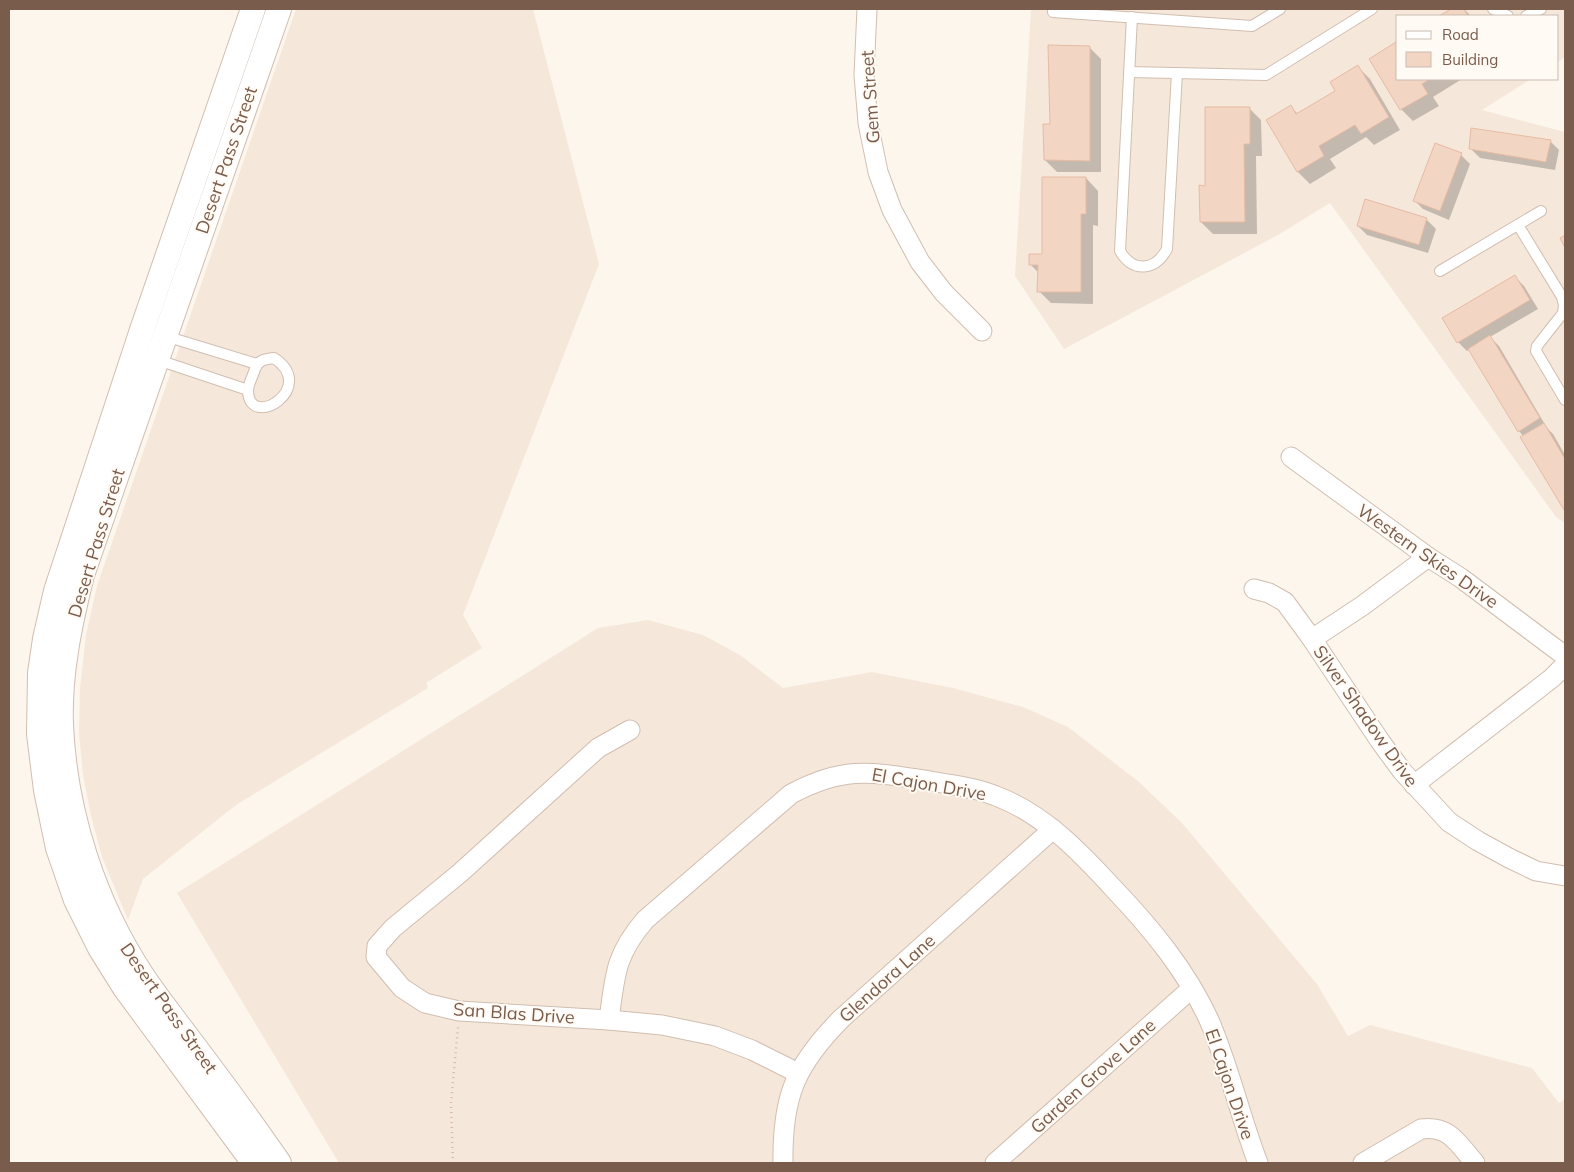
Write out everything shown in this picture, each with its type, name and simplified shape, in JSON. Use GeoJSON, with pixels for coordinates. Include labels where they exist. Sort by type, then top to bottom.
{"type":"FeatureCollection","features":[{"type":"Feature","properties":{"kind":"street","name":"Desert Pass Street"},"geometry":{"type":"LineString","coordinates":[[253,9],[151,340],[82,575],[69,630],[63,674],[61,724],[66,776],[80,840],[97,891],[116,931],[143,977],[239,1124],[254,1163]]}},
{"type":"Feature","properties":{"kind":"street","name":"Desert Pass Street"},"geometry":{"type":"LineString","coordinates":[[279,9],[56,591],[45,638],[40,673],[40,734],[46,790],[58,848],[76,900],[100,948],[125,988],[239,1124],[279,1163]]}},
{"type":"Feature","properties":{"kind":"street","name":"Gem Street"},"geometry":{"type":"LineString","coordinates":[[867,9],[864,75],[868,123],[878,172],[892,210],[920,262],[944,293],[982,330]]}},
{"type":"Feature","properties":{"kind":"street","name":"Western Skies Drive"},"geometry":{"type":"LineString","coordinates":[[1291,457],[1428,557],[1461,578],[1565,656]]}},
{"type":"Feature","properties":{"kind":"street"},"geometry":{"type":"LineString","coordinates":[[1312,639],[1392,585],[1428,557]]}},
{"type":"Feature","properties":{"kind":"street","name":"Silver Shadow Drive"},"geometry":{"type":"LineString","coordinates":[[1254,589],[1269,593],[1285,602],[1380,741],[1414,785],[1449,822],[1478,841],[1536,871],[1565,876]]}},
{"type":"Feature","properties":{"kind":"street"},"geometry":{"type":"LineString","coordinates":[[1414,785],[1552,678],[1565,665]]}},
{"type":"Feature","properties":{"kind":"street"},"geometry":{"type":"LineString","coordinates":[[40,673],[63,674]]}},
{"type":"Feature","properties":{"kind":"street","name":"San Blas Drive"},"geometry":{"type":"LineString","coordinates":[[630,730],[598,748],[460,873],[393,928],[380,942],[375,952],[376,958],[402,988],[426,1003],[459,1011],[662,1025],[715,1036],[752,1050],[798,1074]]}},
{"type":"Feature","properties":{"kind":"street","name":"El Cajon Drive"},"geometry":{"type":"LineString","coordinates":[[609,1020],[618,963],[633,935],[646,920],[780,802],[809,784],[854,772],[875,772],[968,787],[996,795],[1054,829],[1090,863],[1152,929],[1172,956],[1208,1019],[1227,1065],[1246,1133],[1258,1163]]}},
{"type":"Feature","properties":{"kind":"street","name":"Glendora Lane"},"geometry":{"type":"LineString","coordinates":[[784,1163],[784,1120],[798,1074],[812,1051],[842,1018],[1054,829]]}},
{"type":"Feature","properties":{"kind":"street","name":"Garden Grove Lane"},"geometry":{"type":"LineString","coordinates":[[995,1163],[1191,989]]}},
{"type":"Feature","properties":{"kind":"street"},"geometry":{"type":"LineString","coordinates":[[1363,1163],[1421,1129],[1432,1128],[1440,1129],[1450,1134],[1476,1163]]}},
{"type":"Feature","properties":{"kind":"lane"},"geometry":{"type":"LineString","coordinates":[[1053,9],[1053,12],[1252,26],[1280,9]]}},
{"type":"Feature","properties":{"kind":"lane"},"geometry":{"type":"LineString","coordinates":[[1129,72],[1266,75],[1372,9]]}},
{"type":"Feature","properties":{"kind":"lane"},"geometry":{"type":"LineString","coordinates":[[1493,9],[1506,15]]}},
{"type":"Feature","properties":{"kind":"lane"},"geometry":{"type":"LineString","coordinates":[[1528,15],[1540,9]]}},
{"type":"Feature","properties":{"kind":"lane"},"geometry":{"type":"LineString","coordinates":[[1132,17],[1120,251],[1125,260],[1143,267],[1154,264],[1162,258],[1168,249],[1177,73]]}},
{"type":"Feature","properties":{"kind":"lane"},"geometry":{"type":"LineString","coordinates":[[1440,271],[1541,211]]}},
{"type":"Feature","properties":{"kind":"lane"},"geometry":{"type":"LineString","coordinates":[[1518,225],[1562,296],[1563,313],[1537,346],[1536,351],[1565,400]]}},
{"type":"Feature","properties":{"kind":"lane"},"geometry":{"type":"LineString","coordinates":[[151,340],[257,364]]}},
{"type":"Feature","properties":{"kind":"lane"},"geometry":{"type":"LineString","coordinates":[[151,340],[248,390]]}},
{"type":"Feature","properties":{"kind":"lane"},"geometry":{"type":"LineString","coordinates":[[274,358],[282,363],[287,371],[288,386],[281,398],[273,405],[264,408],[254,405],[249,398],[248,390],[257,364],[265,359],[274,358]]}},
{"type":"Feature","properties":{"kind":"path"},"geometry":{"type":"LineString","coordinates":[[453,1163],[451,1103],[459,1011]]}},
{"type":"Feature","properties":{"kind":"shaded area"},"geometry":{"type":"Polygon","coordinates":[[[296,9],[533,9],[599,264],[463,615],[482,648],[426,683],[428,688],[236,805],[143,879],[128,920],[102,857],[83,775],[79,734],[80,688],[86,635],[97,586],[296,9]]]}},
{"type":"Feature","properties":{"kind":"shaded area"},"geometry":{"type":"Polygon","coordinates":[[[1031,9],[1565,9],[1565,57],[1559,61],[1559,15],[1396,15],[1396,80],[1529,80],[1482,110],[1565,132],[1565,523],[1556,517],[1330,203],[1278,235],[1064,349],[1015,276],[1031,9]]]}},
{"type":"Feature","properties":{"kind":"shaded area"},"geometry":{"type":"Polygon","coordinates":[[[648,620],[703,635],[740,655],[783,688],[872,672],[953,688],[1023,707],[1068,727],[1139,782],[1182,823],[1317,984],[1348,1036],[1370,1025],[1532,1068],[1559,1103],[1565,1099],[1565,1163],[339,1163],[177,893],[598,628],[648,620]]]}},
{"type":"Feature","properties":{"kind":"building"},"geometry":{"type":"Polygon","coordinates":[[[1451,9],[1464,9],[1467,15],[1441,15],[1451,9]]]}},
{"type":"Feature","properties":{"kind":"building"},"geometry":{"type":"Polygon","coordinates":[[[1396,42],[1396,80],[1428,80],[1422,84],[1428,94],[1400,110],[1369,59],[1396,42]]]}},
{"type":"Feature","properties":{"kind":"building"},"geometry":{"type":"Polygon","coordinates":[[[1048,45],[1090,46],[1090,161],[1044,160],[1043,124],[1050,124],[1048,45]]]}},
{"type":"Feature","properties":{"kind":"building"},"geometry":{"type":"Polygon","coordinates":[[[1358,65],[1389,117],[1361,134],[1355,125],[1319,146],[1324,156],[1297,172],[1266,120],[1291,105],[1296,114],[1335,91],[1330,82],[1358,65]]]}},
{"type":"Feature","properties":{"kind":"building"},"geometry":{"type":"Polygon","coordinates":[[[1205,107],[1250,107],[1250,144],[1244,144],[1245,222],[1200,222],[1199,185],[1205,186],[1205,107]]]}},
{"type":"Feature","properties":{"kind":"building"},"geometry":{"type":"Polygon","coordinates":[[[1471,128],[1551,140],[1546,162],[1469,149],[1471,128]]]}},
{"type":"Feature","properties":{"kind":"building"},"geometry":{"type":"Polygon","coordinates":[[[1435,143],[1462,153],[1440,211],[1413,201],[1435,143]]]}},
{"type":"Feature","properties":{"kind":"building"},"geometry":{"type":"Polygon","coordinates":[[[1042,177],[1086,177],[1086,214],[1081,214],[1081,292],[1037,292],[1038,265],[1029,265],[1029,254],[1042,254],[1042,177]]]}},
{"type":"Feature","properties":{"kind":"building"},"geometry":{"type":"Polygon","coordinates":[[[1365,199],[1427,218],[1419,245],[1357,226],[1365,199]]]}},
{"type":"Feature","properties":{"kind":"building"},"geometry":{"type":"Polygon","coordinates":[[[1565,235],[1565,248],[1560,238],[1565,235]]]}},
{"type":"Feature","properties":{"kind":"building"},"geometry":{"type":"Polygon","coordinates":[[[1515,275],[1530,300],[1457,343],[1442,318],[1515,275]]]}},
{"type":"Feature","properties":{"kind":"building"},"geometry":{"type":"Polygon","coordinates":[[[1490,335],[1540,418],[1518,432],[1468,349],[1490,335]]]}},
{"type":"Feature","properties":{"kind":"building"},"geometry":{"type":"Polygon","coordinates":[[[1544,423],[1565,459],[1564,510],[1520,437],[1544,423]]]}}]}
